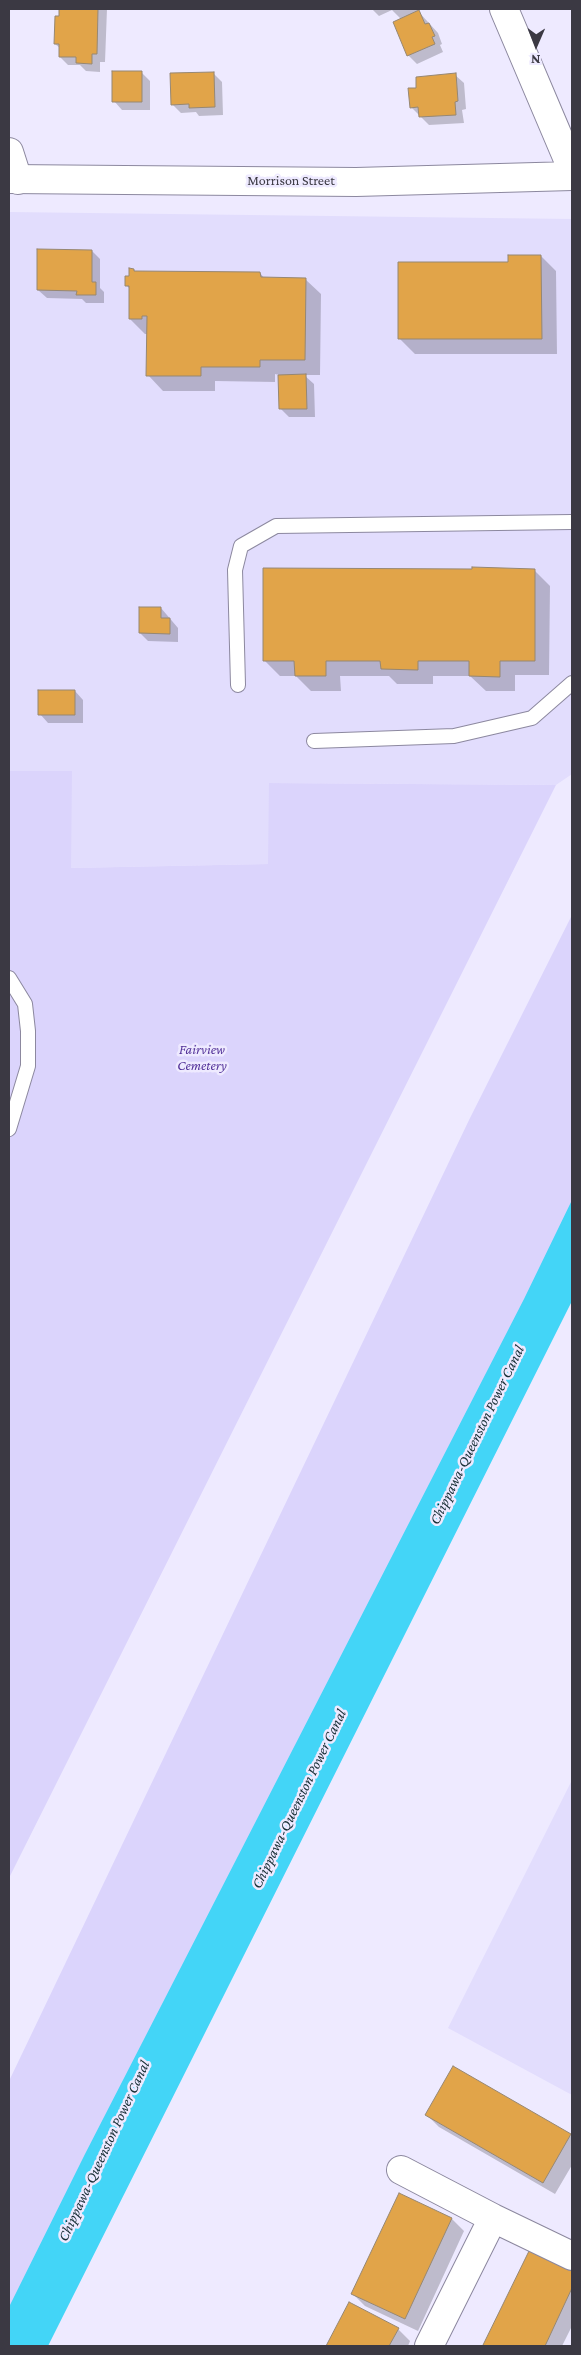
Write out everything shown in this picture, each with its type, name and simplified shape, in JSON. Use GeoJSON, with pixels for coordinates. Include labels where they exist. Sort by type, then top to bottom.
{"type":"FeatureCollection","features":[{"type":"Feature","properties":{"kind":"street"},"geometry":{"type":"LineString","coordinates":[[504,9],[572,169]]}},
{"type":"Feature","properties":{"kind":"street"},"geometry":{"type":"LineString","coordinates":[[9,152],[13,179]]}},
{"type":"Feature","properties":{"kind":"street","name":"Morrison Street"},"geometry":{"type":"LineString","coordinates":[[13,179],[356,182],[572,176]]}},
{"type":"Feature","properties":{"kind":"street"},"geometry":{"type":"LineString","coordinates":[[401,2170],[493,2218],[572,2256]]}},
{"type":"Feature","properties":{"kind":"street"},"geometry":{"type":"LineString","coordinates":[[429,2346],[493,2218]]}},
{"type":"Feature","properties":{"kind":"lane"},"geometry":{"type":"LineString","coordinates":[[238,685],[236,570],[241,546],[276,526],[572,522]]}},
{"type":"Feature","properties":{"kind":"lane"},"geometry":{"type":"LineString","coordinates":[[314,741],[454,736],[532,718],[572,683]]}},
{"type":"Feature","properties":{"kind":"lane"},"geometry":{"type":"LineString","coordinates":[[9,978],[25,1004],[28,1031],[28,1066],[9,1129]]}},
{"type":"Feature","properties":{"kind":"shaded area"},"geometry":{"type":"Polygon","coordinates":[[[9,212],[572,219],[572,774],[556,785],[269,783],[269,864],[70,868],[71,771],[9,771],[9,212]]]}},
{"type":"Feature","properties":{"kind":"shaded area"},"geometry":{"type":"Polygon","coordinates":[[[572,1780],[572,2095],[448,2028],[572,1780]]]}},
{"type":"Feature","properties":{"kind":"green space","name":"Fairview Cemetery"},"geometry":{"type":"Polygon","coordinates":[[[9,771],[72,771],[71,868],[268,864],[269,783],[556,785],[9,1878],[9,771]]]}},
{"type":"Feature","properties":{"kind":"green space"},"geometry":{"type":"Polygon","coordinates":[[[572,915],[572,1218],[9,2336],[9,2081],[470,1118],[572,915]]]}},
{"type":"Feature","properties":{"kind":"water","name":"Chippawa-Queenston Power Canal"},"geometry":{"type":"Polygon","coordinates":[[[572,1200],[572,1301],[48,2346],[9,2346],[9,2307],[85,2154],[524,1299],[572,1200]]]}},
{"type":"Feature","properties":{"kind":"building"},"geometry":{"type":"Polygon","coordinates":[[[59,9],[98,9],[97,54],[92,54],[92,64],[76,63],[76,57],[59,57],[59,44],[54,44],[55,16],[59,16],[59,9]]]}},
{"type":"Feature","properties":{"kind":"building"},"geometry":{"type":"Polygon","coordinates":[[[419,10],[425,24],[429,23],[435,36],[432,37],[435,44],[407,56],[393,22],[419,10]]]}},
{"type":"Feature","properties":{"kind":"building"},"geometry":{"type":"Polygon","coordinates":[[[112,71],[142,71],[142,102],[112,102],[112,71]]]}},
{"type":"Feature","properties":{"kind":"building"},"geometry":{"type":"Polygon","coordinates":[[[214,72],[215,107],[189,108],[189,104],[171,105],[170,73],[214,72]]]}},
{"type":"Feature","properties":{"kind":"building"},"geometry":{"type":"Polygon","coordinates":[[[456,73],[458,101],[455,102],[456,115],[419,117],[418,107],[410,108],[408,88],[416,88],[416,77],[456,73]]]}},
{"type":"Feature","properties":{"kind":"building"},"geometry":{"type":"Polygon","coordinates":[[[37,249],[92,250],[92,282],[96,282],[96,295],[76,295],[77,291],[37,290],[37,249]]]}},
{"type":"Feature","properties":{"kind":"building"},"geometry":{"type":"Polygon","coordinates":[[[508,255],[541,255],[542,339],[398,339],[398,262],[508,262],[508,255]]]}},
{"type":"Feature","properties":{"kind":"building"},"geometry":{"type":"Polygon","coordinates":[[[129,268],[134,269],[134,271],[260,272],[261,277],[306,278],[305,360],[260,360],[260,367],[201,367],[201,376],[146,376],[147,316],[142,316],[142,319],[129,319],[129,286],[125,286],[125,276],[129,276],[129,268]]]}},
{"type":"Feature","properties":{"kind":"building"},"geometry":{"type":"Polygon","coordinates":[[[306,374],[307,409],[279,409],[278,375],[306,374]]]}},
{"type":"Feature","properties":{"kind":"building"},"geometry":{"type":"Polygon","coordinates":[[[472,567],[535,569],[535,661],[500,661],[500,677],[469,676],[469,661],[418,661],[418,670],[381,669],[380,661],[326,661],[326,676],[295,676],[294,661],[263,661],[263,568],[472,569],[472,567]]]}},
{"type":"Feature","properties":{"kind":"building"},"geometry":{"type":"Polygon","coordinates":[[[139,607],[161,607],[161,618],[170,618],[170,634],[139,633],[139,607]]]}},
{"type":"Feature","properties":{"kind":"building"},"geometry":{"type":"Polygon","coordinates":[[[38,690],[75,690],[75,715],[38,715],[38,690]]]}},
{"type":"Feature","properties":{"kind":"building"},"geometry":{"type":"Polygon","coordinates":[[[453,2066],[571,2134],[543,2183],[425,2115],[453,2066]]]}},
{"type":"Feature","properties":{"kind":"building"},"geometry":{"type":"Polygon","coordinates":[[[399,2193],[452,2218],[405,2319],[351,2294],[399,2193]]]}},
{"type":"Feature","properties":{"kind":"building"},"geometry":{"type":"Polygon","coordinates":[[[530,2249],[572,2270],[572,2288],[545,2346],[485,2346],[483,2345],[530,2249]]]}},
{"type":"Feature","properties":{"kind":"building"},"geometry":{"type":"Polygon","coordinates":[[[349,2302],[399,2328],[389,2346],[326,2346],[349,2302]]]}}]}
